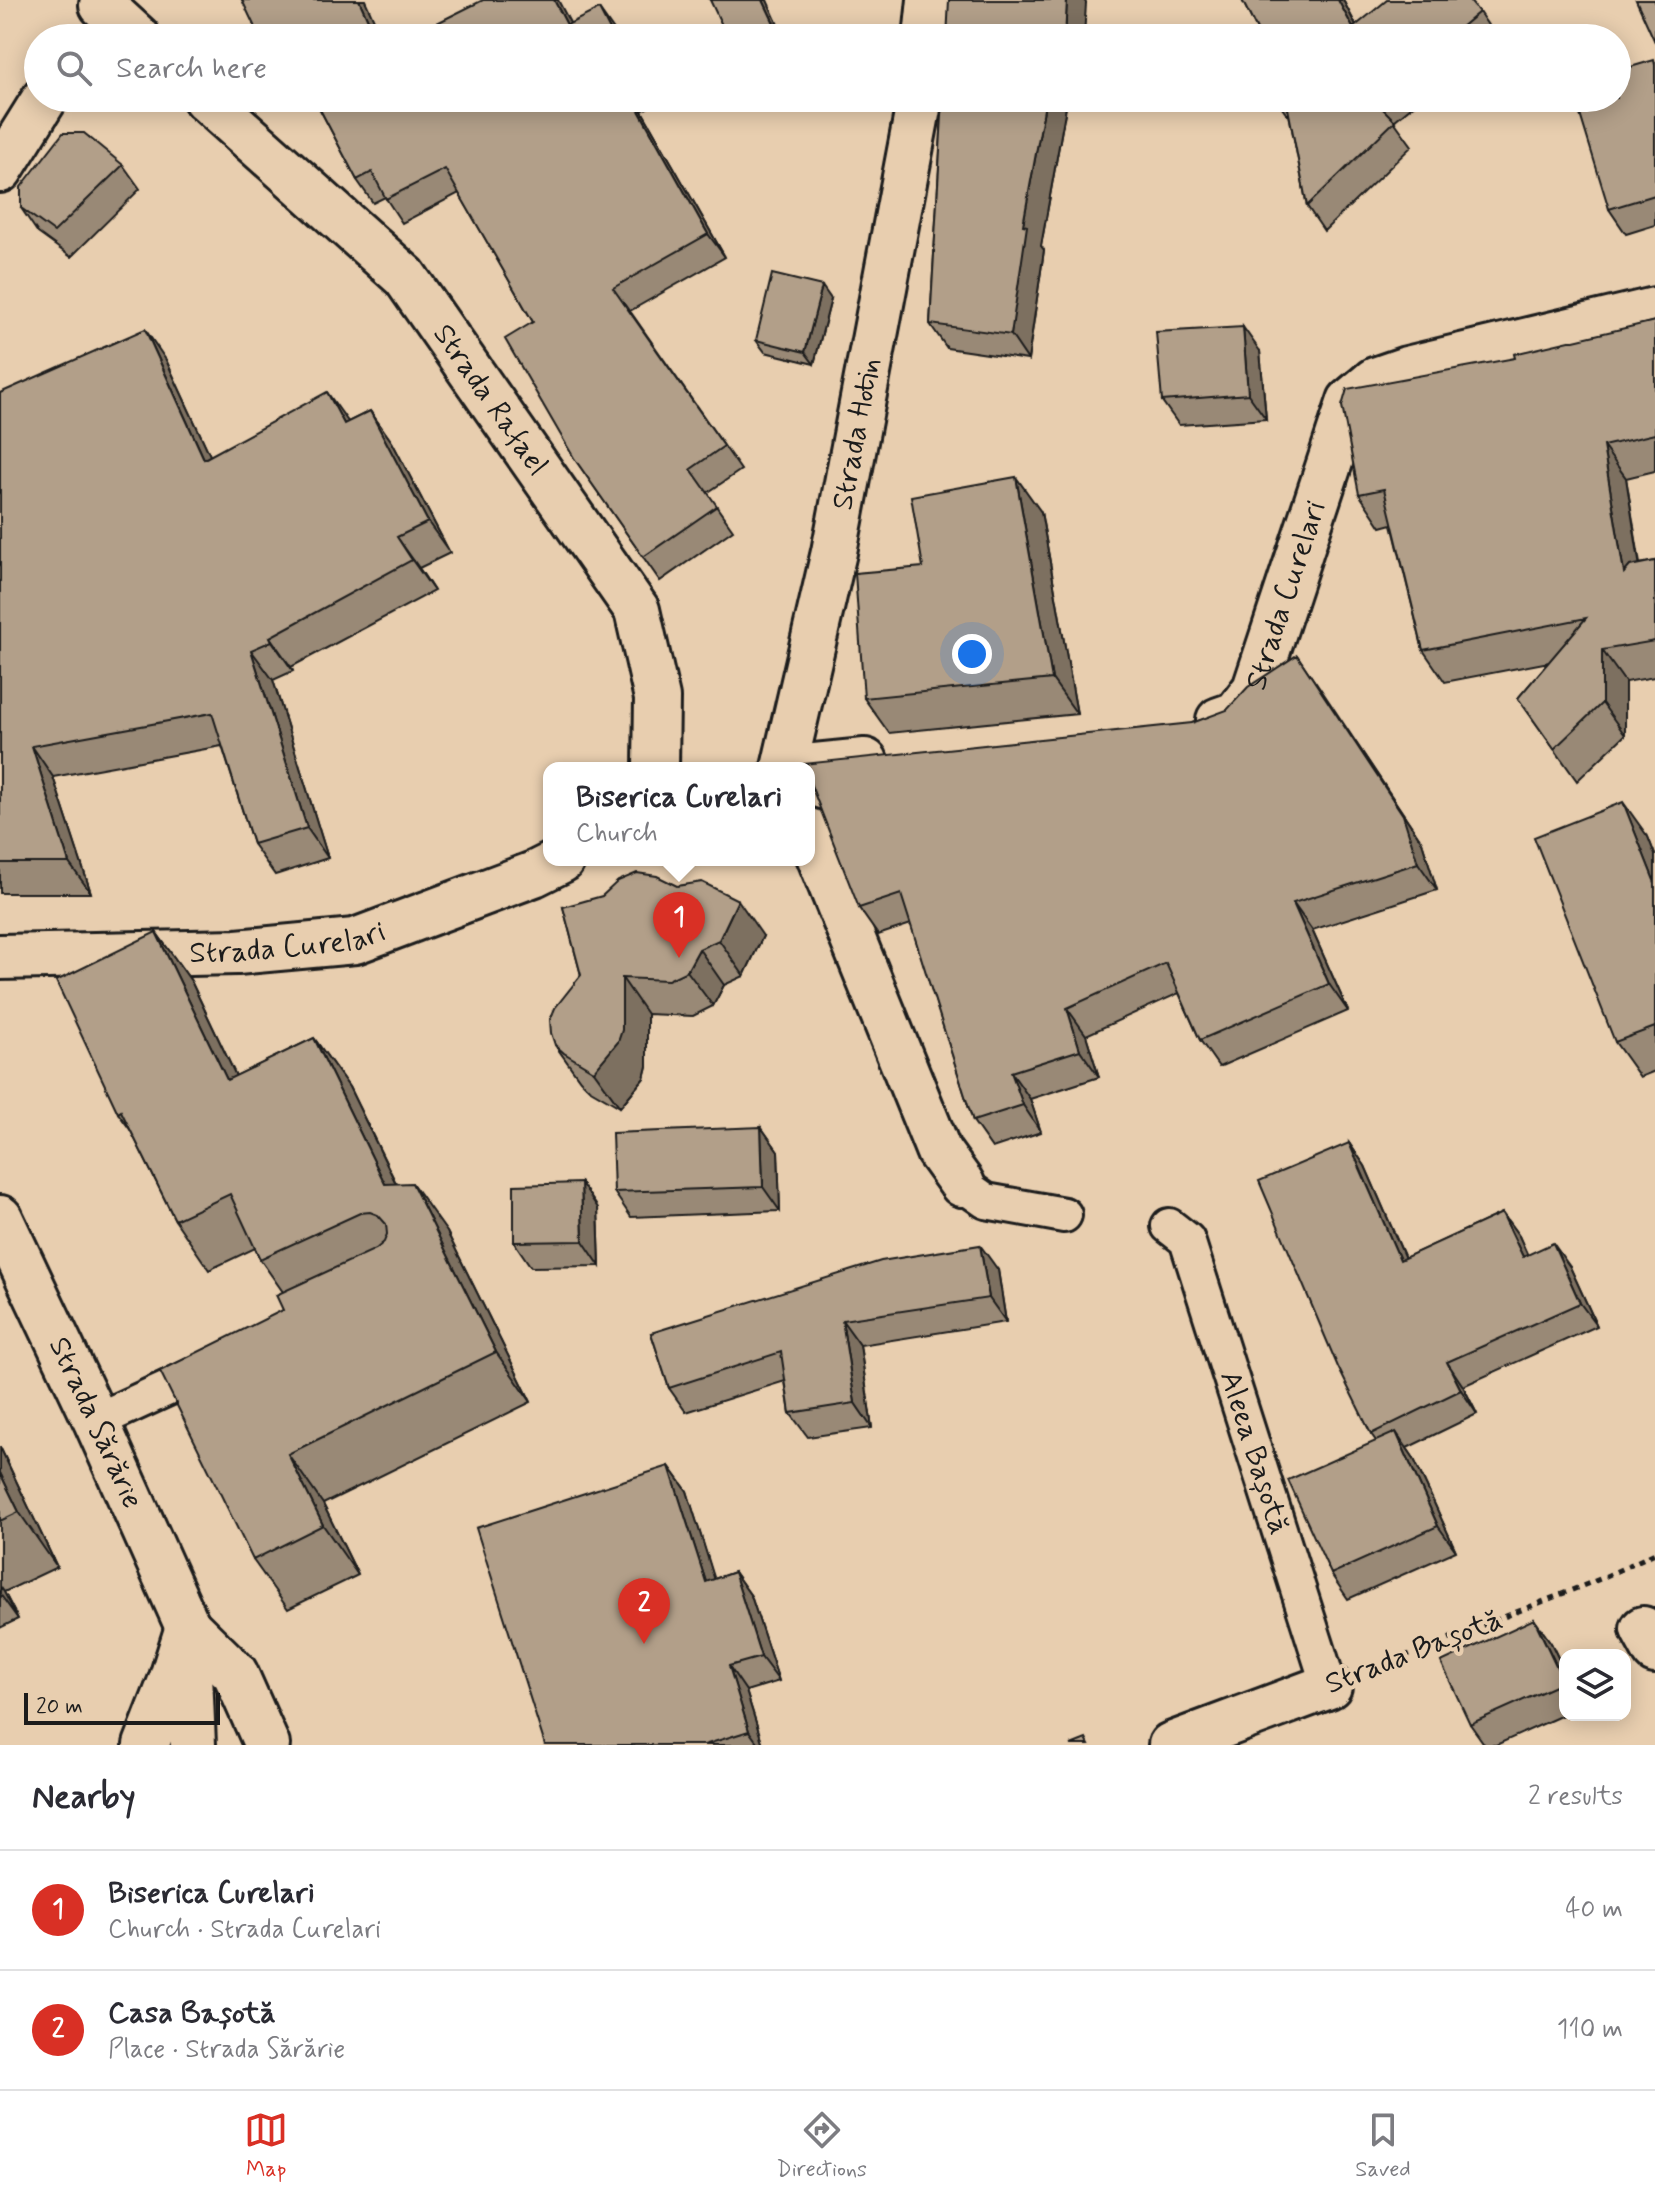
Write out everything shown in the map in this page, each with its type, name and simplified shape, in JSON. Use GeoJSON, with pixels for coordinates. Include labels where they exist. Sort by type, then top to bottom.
{"type":"FeatureCollection","features":[{"type":"Feature","properties":{"kind":"street"},"geometry":{"type":"LineString","coordinates":[[927,24],[930,0]]}},
{"type":"Feature","properties":{"kind":"street"},"geometry":{"type":"LineString","coordinates":[[97,11],[117,24]]}},
{"type":"Feature","properties":{"kind":"street"},"geometry":{"type":"LineString","coordinates":[[0,170],[36,112]]}},
{"type":"Feature","properties":{"kind":"street","name":"Strada Rafael"},"geometry":{"type":"LineString","coordinates":[[221,112],[405,277],[637,610],[657,698],[656,762]]}},
{"type":"Feature","properties":{"kind":"street","name":"Strada Hotin"},"geometry":{"type":"LineString","coordinates":[[785,762],[834,552],[917,112]]}},
{"type":"Feature","properties":{"kind":"street","name":"Strada Curelari"},"geometry":{"type":"LineString","coordinates":[[1176,728],[1208,725],[1236,714],[1255,689],[1350,401],[1375,380],[1407,369],[1655,310]]}},
{"type":"Feature","properties":{"kind":"street"},"geometry":{"type":"LineString","coordinates":[[815,766],[906,756]]}},
{"type":"Feature","properties":{"kind":"street"},"geometry":{"type":"LineString","coordinates":[[815,846],[939,1152],[962,1184]]}},
{"type":"Feature","properties":{"kind":"street","name":"Strada Curelari"},"geometry":{"type":"LineString","coordinates":[[0,957],[237,952],[355,941],[550,866]]}},
{"type":"Feature","properties":{"kind":"street","name":"Strada Sărărie"},"geometry":{"type":"LineString","coordinates":[[0,1218],[96,1421],[188,1627],[235,1673],[267,1745]]}},
{"type":"Feature","properties":{"kind":"street"},"geometry":{"type":"LineString","coordinates":[[146,1745],[188,1627]]}},
{"type":"Feature","properties":{"kind":"street","name":"Strada Sărărie"},"geometry":{"type":"LineString","coordinates":[[188,1627],[193,1745]]}},
{"type":"Feature","properties":{"kind":"street","name":"Strada Bașotă"},"geometry":{"type":"LineString","coordinates":[[1171,1745],[1329,1686]]}},
{"type":"Feature","properties":{"kind":"lane"},"geometry":{"type":"LineString","coordinates":[[962,1184],[986,1201],[1064,1215]]}},
{"type":"Feature","properties":{"kind":"lane","name":"Aleea Bașotă"},"geometry":{"type":"LineString","coordinates":[[1169,1226],[1187,1240],[1329,1686]]}},
{"type":"Feature","properties":{"kind":"lane"},"geometry":{"type":"LineString","coordinates":[[96,1421],[235,1357]]}},
{"type":"Feature","properties":{"kind":"path","name":"Strada Bașotă"},"geometry":{"type":"LineString","coordinates":[[1329,1686],[1600,1579],[1655,1553]]}},
{"type":"Feature","properties":{"kind":"building"},"geometry":{"type":"Polygon","coordinates":[[[242,0],[359,0],[370,24],[253,24],[242,0]]]}},
{"type":"Feature","properties":{"kind":"building"},"geometry":{"type":"Polygon","coordinates":[[[483,0],[554,0],[566,24],[435,24],[483,0]]]}},
{"type":"Feature","properties":{"kind":"building"},"geometry":{"type":"Polygon","coordinates":[[[710,0],[763,0],[774,24],[721,24],[710,0]]]}},
{"type":"Feature","properties":{"kind":"building"},"geometry":{"type":"Polygon","coordinates":[[[949,0],[1067,0],[1066,24],[948,24],[949,0]]]}},
{"type":"Feature","properties":{"kind":"building"},"geometry":{"type":"Polygon","coordinates":[[[1242,0],[1338,0],[1351,24],[1254,24],[1242,0]]]}},
{"type":"Feature","properties":{"kind":"building"},"geometry":{"type":"Polygon","coordinates":[[[1387,0],[1469,0],[1479,12],[1465,24],[1358,24],[1387,0]]]}},
{"type":"Feature","properties":{"kind":"building"},"geometry":{"type":"Polygon","coordinates":[[[1636,0],[1655,0],[1655,42],[1636,0]]]}},
{"type":"Feature","properties":{"kind":"building"},"geometry":{"type":"Polygon","coordinates":[[[599,9],[607,24],[569,24],[599,9]]]}},
{"type":"Feature","properties":{"kind":"building"},"geometry":{"type":"Polygon","coordinates":[[[1654,60],[1655,195],[1609,209],[1579,112],[1631,112],[1631,67],[1654,60]]]}},
{"type":"Feature","properties":{"kind":"building"},"geometry":{"type":"Polygon","coordinates":[[[321,112],[640,112],[708,234],[613,288],[724,446],[691,469],[717,506],[643,557],[574,458],[505,339],[533,322],[445,169],[386,199],[372,172],[357,180],[321,112]]]}},
{"type":"Feature","properties":{"kind":"building"},"geometry":{"type":"Polygon","coordinates":[[[942,112],[1043,112],[1023,225],[1027,226],[1011,335],[930,324],[942,112]]]}},
{"type":"Feature","properties":{"kind":"building"},"geometry":{"type":"Polygon","coordinates":[[[1289,112],[1386,112],[1395,121],[1307,206],[1289,112]]]}},
{"type":"Feature","properties":{"kind":"building"},"geometry":{"type":"Polygon","coordinates":[[[63,133],[84,133],[123,165],[54,232],[21,208],[21,187],[63,133]]]}},
{"type":"Feature","properties":{"kind":"building"},"geometry":{"type":"Polygon","coordinates":[[[772,274],[822,286],[805,352],[756,340],[772,274]]]}},
{"type":"Feature","properties":{"kind":"building"},"geometry":{"type":"Polygon","coordinates":[[[1655,321],[1655,434],[1603,446],[1624,573],[1630,566],[1655,561],[1655,641],[1602,650],[1602,703],[1554,749],[1518,698],[1586,618],[1423,650],[1384,489],[1359,494],[1342,406],[1347,389],[1515,358],[1514,354],[1655,321]]]}},
{"type":"Feature","properties":{"kind":"building"},"geometry":{"type":"Polygon","coordinates":[[[1243,327],[1248,394],[1162,401],[1156,332],[1243,327]]]}},
{"type":"Feature","properties":{"kind":"building"},"geometry":{"type":"Polygon","coordinates":[[[145,329],[204,459],[327,392],[344,424],[370,411],[428,522],[397,537],[412,560],[251,650],[307,828],[253,844],[212,713],[32,746],[69,863],[0,863],[0,393],[145,329]]]}},
{"type":"Feature","properties":{"kind":"building"},"geometry":{"type":"Polygon","coordinates":[[[1016,477],[1052,679],[864,698],[855,573],[923,567],[911,496],[1016,477]]]}},
{"type":"Feature","properties":{"kind":"building"},"geometry":{"type":"Polygon","coordinates":[[[1297,655],[1403,815],[1418,863],[1293,903],[1329,984],[1200,1040],[1166,963],[1067,1008],[1080,1050],[1011,1072],[1023,1105],[973,1121],[901,894],[859,908],[815,795],[815,763],[1192,723],[1227,710],[1248,687],[1297,655]]]}},
{"type":"Feature","properties":{"kind":"building"},"geometry":{"type":"Polygon","coordinates":[[[1623,802],[1655,883],[1655,1027],[1615,1042],[1534,837],[1623,802]]]}},
{"type":"Feature","properties":{"kind":"building"},"geometry":{"type":"Polygon","coordinates":[[[637,873],[657,876],[677,886],[702,882],[738,900],[719,940],[699,949],[687,971],[668,980],[622,978],[622,1030],[618,1042],[594,1071],[564,1053],[555,1045],[551,1033],[550,1020],[555,1008],[581,975],[563,907],[602,896],[618,881],[637,873]]]}},
{"type":"Feature","properties":{"kind":"building"},"geometry":{"type":"Polygon","coordinates":[[[156,932],[227,1080],[314,1038],[385,1184],[412,1183],[496,1352],[288,1454],[323,1525],[253,1560],[160,1371],[283,1310],[276,1295],[376,1249],[384,1242],[386,1224],[378,1215],[360,1213],[260,1259],[230,1194],[175,1220],[121,1111],[118,1113],[56,981],[156,932]]]}},
{"type":"Feature","properties":{"kind":"building"},"geometry":{"type":"Polygon","coordinates":[[[761,1127],[763,1187],[614,1192],[612,1133],[761,1127]]]}},
{"type":"Feature","properties":{"kind":"building"},"geometry":{"type":"Polygon","coordinates":[[[1349,1143],[1400,1260],[1502,1213],[1523,1257],[1553,1243],[1580,1303],[1447,1362],[1461,1390],[1371,1434],[1338,1367],[1259,1181],[1349,1143]]]}},
{"type":"Feature","properties":{"kind":"building"},"geometry":{"type":"Polygon","coordinates":[[[581,1183],[583,1241],[514,1242],[514,1185],[581,1183]]]}},
{"type":"Feature","properties":{"kind":"building"},"geometry":{"type":"Polygon","coordinates":[[[980,1245],[989,1298],[842,1320],[855,1403],[790,1413],[781,1352],[669,1388],[651,1333],[881,1261],[980,1245]]]}},
{"type":"Feature","properties":{"kind":"building"},"geometry":{"type":"Polygon","coordinates":[[[1396,1432],[1438,1526],[1331,1574],[1288,1480],[1396,1432]]]}},
{"type":"Feature","properties":{"kind":"building"},"geometry":{"type":"Polygon","coordinates":[[[669,1466],[706,1582],[734,1572],[761,1657],[729,1666],[749,1731],[704,1745],[545,1745],[476,1528],[669,1466]]]}},
{"type":"Feature","properties":{"kind":"building"},"geometry":{"type":"Polygon","coordinates":[[[0,1473],[19,1512],[0,1521],[0,1473]]]}},
{"type":"Feature","properties":{"kind":"building"},"geometry":{"type":"Polygon","coordinates":[[[1534,1619],[1559,1672],[1559,1684],[1470,1724],[1441,1662],[1534,1619]]]}},
{"type":"Feature","properties":{"kind":"building"},"geometry":{"type":"Polygon","coordinates":[[[1086,1739],[1089,1745],[1071,1745],[1086,1739]]]}},
{"type":"Feature","properties":{"kind":"place","name":"Biserica Curelari"},"geometry":{"type":"Point","coordinates":[679,958]}},
{"type":"Feature","properties":{"kind":"place","name":"Casa Bașotă"},"geometry":{"type":"Point","coordinates":[644,1644]}}]}
